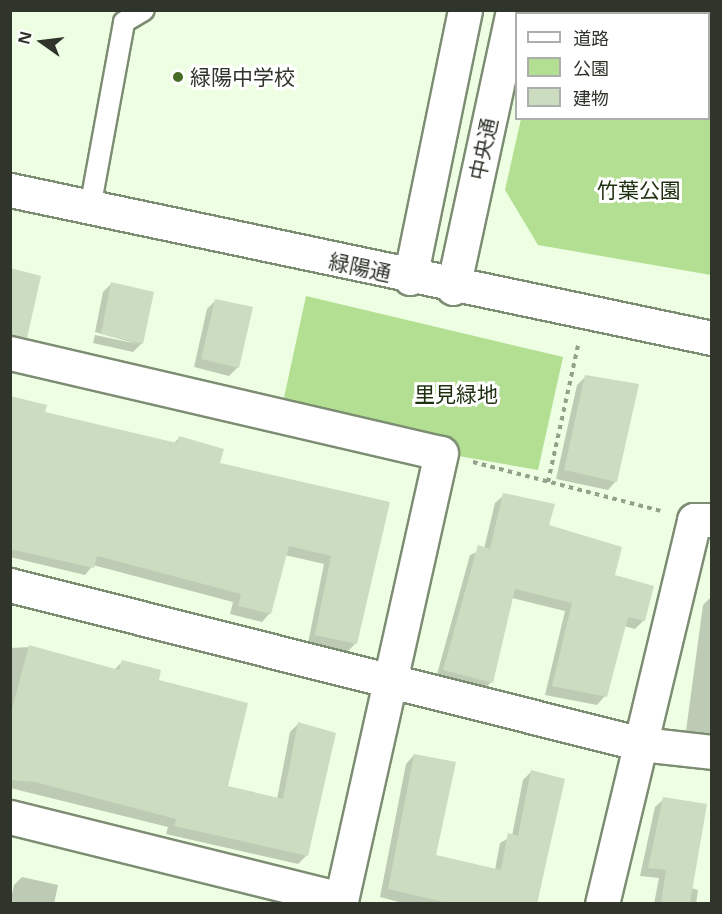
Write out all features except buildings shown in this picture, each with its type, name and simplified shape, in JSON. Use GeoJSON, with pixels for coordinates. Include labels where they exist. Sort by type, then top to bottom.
{"type":"FeatureCollection","features":[{"type":"Feature","properties":{"kind":"street"},"geometry":{"type":"LineString","coordinates":[[410,278],[465,10]]}},
{"type":"Feature","properties":{"kind":"street","name":"中央通"},"geometry":{"type":"LineString","coordinates":[[453,288],[513,10]]}},
{"type":"Feature","properties":{"kind":"street","name":"緑陽通"},"geometry":{"type":"LineString","coordinates":[[10,190],[453,288],[711,338]]}},
{"type":"Feature","properties":{"kind":"street"},"geometry":{"type":"LineString","coordinates":[[10,353],[441,453],[341,899],[10,817]]}},
{"type":"Feature","properties":{"kind":"street"},"geometry":{"type":"LineString","coordinates":[[602,903],[641,744],[703,520]]}},
{"type":"Feature","properties":{"kind":"street"},"geometry":{"type":"LineString","coordinates":[[10,585],[641,744],[711,752]]}},
{"type":"Feature","properties":{"kind":"lane"},"geometry":{"type":"LineString","coordinates":[[90,208],[120,16],[144,10]]}},
{"type":"Feature","properties":{"kind":"path"},"geometry":{"type":"LineString","coordinates":[[548,482],[584,315]]}},
{"type":"Feature","properties":{"kind":"path"},"geometry":{"type":"LineString","coordinates":[[441,453],[703,520]]}},
{"type":"Feature","properties":{"kind":"green space","name":"竹葉公園"},"geometry":{"type":"Polygon","coordinates":[[[544,11],[711,11],[711,275],[538,245],[505,190],[521,120],[710,120],[710,12],[544,11]]]}},
{"type":"Feature","properties":{"kind":"green space","name":"里見緑地"},"geometry":{"type":"Polygon","coordinates":[[[306,296],[563,357],[538,470],[441,453],[282,407],[306,296]]]}},
{"type":"Feature","properties":{"kind":"place","name":"緑陽中学校"},"geometry":{"type":"Point","coordinates":[178,77]}}]}
